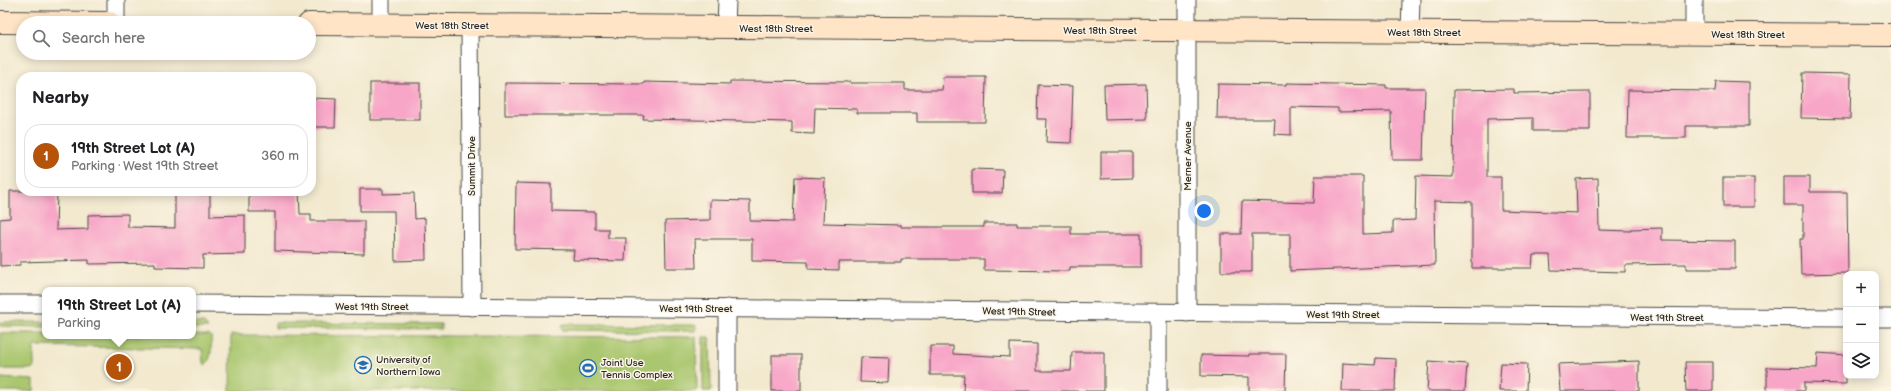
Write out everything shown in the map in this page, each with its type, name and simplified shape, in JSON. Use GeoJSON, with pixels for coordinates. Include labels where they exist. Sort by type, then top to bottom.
{"type":"FeatureCollection","features":[{"type":"Feature","properties":{"kind":"main road"},"geometry":{"type":"LineString","coordinates":[[0,22],[16,22]]}},
{"type":"Feature","properties":{"kind":"main road","name":"West 18th Street"},"geometry":{"type":"LineString","coordinates":[[316,24],[1891,35]]}},
{"type":"Feature","properties":{"kind":"street"},"geometry":{"type":"LineString","coordinates":[[116,0],[116,16]]}},
{"type":"Feature","properties":{"kind":"street"},"geometry":{"type":"LineString","coordinates":[[381,0],[381,25]]}},
{"type":"Feature","properties":{"kind":"street"},"geometry":{"type":"LineString","coordinates":[[726,27],[727,0]]}},
{"type":"Feature","properties":{"kind":"street","name":"Merner Avenue"},"geometry":{"type":"LineString","coordinates":[[1187,0],[1187,313]]}},
{"type":"Feature","properties":{"kind":"street"},"geometry":{"type":"LineString","coordinates":[[1410,32],[1411,0]]}},
{"type":"Feature","properties":{"kind":"street"},"geometry":{"type":"LineString","coordinates":[[1694,0],[1694,34]]}},
{"type":"Feature","properties":{"kind":"street","name":"Summit Drive"},"geometry":{"type":"LineString","coordinates":[[470,25],[472,307]]}},
{"type":"Feature","properties":{"kind":"street"},"geometry":{"type":"LineString","coordinates":[[0,304],[42,304]]}},
{"type":"Feature","properties":{"kind":"street","name":"West 19th Street"},"geometry":{"type":"LineString","coordinates":[[196,304],[1843,318]]}},
{"type":"Feature","properties":{"kind":"street"},"geometry":{"type":"LineString","coordinates":[[727,308],[727,391]]}},
{"type":"Feature","properties":{"kind":"street"},"geometry":{"type":"LineString","coordinates":[[1158,313],[1158,391]]}},
{"type":"Feature","properties":{"kind":"street"},"geometry":{"type":"LineString","coordinates":[[1879,318],[1891,318]]}},
{"type":"Feature","properties":{"kind":"green space"},"geometry":{"type":"Polygon","coordinates":[[[0,322],[42,322],[42,327],[0,326],[0,322]]]}},
{"type":"Feature","properties":{"kind":"green space"},"geometry":{"type":"Polygon","coordinates":[[[196,323],[204,323],[208,328],[196,328],[196,323]]]}},
{"type":"Feature","properties":{"kind":"green space"},"geometry":{"type":"Polygon","coordinates":[[[275,323],[441,324],[441,329],[275,328],[275,323]]]}},
{"type":"Feature","properties":{"kind":"green space"},"geometry":{"type":"Polygon","coordinates":[[[564,324],[696,325],[696,331],[563,330],[561,326],[564,324]]]}},
{"type":"Feature","properties":{"kind":"green space"},"geometry":{"type":"Polygon","coordinates":[[[0,333],[42,333],[42,339],[196,339],[196,335],[211,336],[211,352],[208,362],[205,365],[203,363],[202,349],[34,346],[34,369],[0,369],[0,333]]]}},
{"type":"Feature","properties":{"kind":"green space"},"geometry":{"type":"Polygon","coordinates":[[[231,335],[696,337],[697,391],[230,391],[231,335]]]}},
{"type":"Feature","properties":{"kind":"green space"},"geometry":{"type":"Polygon","coordinates":[[[703,337],[710,337],[711,391],[703,391],[703,337]]]}},
{"type":"Feature","properties":{"kind":"green space"},"geometry":{"type":"Polygon","coordinates":[[[0,378],[34,380],[34,391],[0,391],[0,378]]]}},
{"type":"Feature","properties":{"kind":"building"},"geometry":{"type":"Polygon","coordinates":[[[1802,73],[1851,74],[1850,119],[1801,118],[1802,73]]]}},
{"type":"Feature","properties":{"kind":"building"},"geometry":{"type":"Polygon","coordinates":[[[943,77],[986,77],[985,122],[917,122],[917,113],[857,113],[857,109],[815,108],[814,134],[792,133],[792,122],[643,119],[644,115],[505,115],[505,83],[644,84],[644,82],[730,84],[730,81],[850,82],[905,83],[905,90],[942,90],[943,77]]]}},
{"type":"Feature","properties":{"kind":"building"},"geometry":{"type":"Polygon","coordinates":[[[1716,81],[1749,82],[1749,126],[1686,126],[1686,138],[1627,138],[1628,90],[1715,91],[1716,81]]]}},
{"type":"Feature","properties":{"kind":"building"},"geometry":{"type":"Polygon","coordinates":[[[370,83],[420,83],[420,120],[370,120],[370,83]]]}},
{"type":"Feature","properties":{"kind":"building"},"geometry":{"type":"Polygon","coordinates":[[[1286,83],[1386,85],[1386,88],[1425,88],[1423,160],[1392,160],[1391,111],[1338,112],[1338,108],[1291,107],[1291,135],[1274,134],[1275,119],[1217,119],[1218,84],[1286,85],[1286,83]]]}},
{"type":"Feature","properties":{"kind":"building"},"geometry":{"type":"Polygon","coordinates":[[[1146,84],[1147,119],[1105,120],[1104,85],[1146,84]]]}},
{"type":"Feature","properties":{"kind":"building"},"geometry":{"type":"Polygon","coordinates":[[[1038,85],[1073,86],[1071,143],[1046,142],[1047,119],[1037,119],[1038,85]]]}},
{"type":"Feature","properties":{"kind":"building"},"geometry":{"type":"Polygon","coordinates":[[[1514,89],[1514,93],[1590,92],[1590,131],[1533,131],[1533,118],[1487,119],[1487,177],[1501,177],[1501,210],[1577,213],[1576,179],[1598,178],[1599,230],[1631,231],[1631,229],[1662,228],[1662,240],[1735,241],[1735,269],[1686,269],[1686,264],[1625,265],[1625,272],[1551,270],[1550,255],[1533,255],[1532,268],[1472,268],[1472,202],[1434,201],[1435,265],[1290,271],[1290,234],[1252,234],[1252,272],[1221,272],[1221,234],[1241,234],[1242,201],[1314,203],[1315,176],[1363,176],[1363,234],[1393,233],[1393,221],[1415,220],[1416,176],[1453,177],[1454,90],[1514,89]]]}},
{"type":"Feature","properties":{"kind":"building"},"geometry":{"type":"Polygon","coordinates":[[[316,98],[336,99],[335,127],[316,127],[316,98]]]}},
{"type":"Feature","properties":{"kind":"building"},"geometry":{"type":"Polygon","coordinates":[[[1101,152],[1132,152],[1132,178],[1101,179],[1101,152]]]}},
{"type":"Feature","properties":{"kind":"building"},"geometry":{"type":"Polygon","coordinates":[[[972,169],[1003,170],[1002,193],[972,193],[972,169]]]}},
{"type":"Feature","properties":{"kind":"building"},"geometry":{"type":"Polygon","coordinates":[[[795,177],[825,178],[823,223],[901,225],[901,227],[984,227],[984,223],[1017,223],[1017,226],[1071,226],[1071,234],[1141,234],[1141,267],[1070,267],[1070,271],[984,270],[984,259],[901,259],[901,262],[839,262],[839,270],[808,269],[808,262],[752,261],[752,239],[695,239],[696,268],[666,268],[665,221],[710,220],[710,200],[750,201],[750,221],[793,222],[795,177]]]}},
{"type":"Feature","properties":{"kind":"building"},"geometry":{"type":"Polygon","coordinates":[[[1784,177],[1810,177],[1810,192],[1847,192],[1848,271],[1843,271],[1843,273],[1801,274],[1800,239],[1803,239],[1803,205],[1784,205],[1784,177]]]}},
{"type":"Feature","properties":{"kind":"building"},"geometry":{"type":"Polygon","coordinates":[[[1723,178],[1754,178],[1754,207],[1723,207],[1723,178]]]}},
{"type":"Feature","properties":{"kind":"building"},"geometry":{"type":"Polygon","coordinates":[[[516,183],[551,184],[551,211],[595,212],[595,229],[608,229],[608,238],[626,238],[625,261],[573,260],[574,250],[515,249],[516,183]]]}},
{"type":"Feature","properties":{"kind":"building"},"geometry":{"type":"Polygon","coordinates":[[[360,189],[383,189],[383,194],[414,193],[415,219],[425,218],[426,260],[395,261],[394,211],[360,211],[360,189]]]}},
{"type":"Feature","properties":{"kind":"building"},"geometry":{"type":"Polygon","coordinates":[[[10,191],[16,191],[16,196],[57,196],[56,230],[88,229],[88,215],[128,214],[128,227],[175,228],[175,196],[210,196],[210,216],[245,215],[245,254],[203,255],[203,268],[155,267],[155,263],[89,264],[89,260],[20,262],[20,265],[0,266],[0,219],[10,218],[10,191]]]}},
{"type":"Feature","properties":{"kind":"building"},"geometry":{"type":"Polygon","coordinates":[[[249,196],[299,196],[300,214],[311,214],[311,221],[364,221],[364,254],[275,251],[275,212],[249,212],[249,196]]]}},
{"type":"Feature","properties":{"kind":"building"},"geometry":{"type":"Polygon","coordinates":[[[1010,343],[1037,344],[1037,371],[1071,371],[1072,352],[1104,352],[1104,391],[963,391],[964,375],[930,375],[930,346],[953,346],[953,354],[1010,357],[1010,343]]]}},
{"type":"Feature","properties":{"kind":"building"},"geometry":{"type":"Polygon","coordinates":[[[1818,353],[1843,355],[1843,379],[1846,379],[1846,384],[1804,383],[1804,391],[1767,391],[1767,367],[1817,368],[1818,353]]]}},
{"type":"Feature","properties":{"kind":"building"},"geometry":{"type":"Polygon","coordinates":[[[1249,354],[1286,354],[1285,391],[1249,391],[1249,377],[1201,376],[1201,355],[1249,356],[1249,354]]]}},
{"type":"Feature","properties":{"kind":"building"},"geometry":{"type":"Polygon","coordinates":[[[772,355],[801,355],[801,391],[772,391],[772,355]]]}},
{"type":"Feature","properties":{"kind":"building"},"geometry":{"type":"Polygon","coordinates":[[[861,357],[889,358],[888,383],[860,382],[861,357]]]}},
{"type":"Feature","properties":{"kind":"building"},"geometry":{"type":"Polygon","coordinates":[[[1376,358],[1396,359],[1395,391],[1342,391],[1343,363],[1375,365],[1376,358]]]}},
{"type":"Feature","properties":{"kind":"building"},"geometry":{"type":"Polygon","coordinates":[[[1429,361],[1467,364],[1465,391],[1427,391],[1429,361]]]}},
{"type":"Feature","properties":{"kind":"building"},"geometry":{"type":"Polygon","coordinates":[[[1639,361],[1639,391],[1560,391],[1558,364],[1639,361]]]}},
{"type":"Feature","properties":{"kind":"building"},"geometry":{"type":"Polygon","coordinates":[[[1685,362],[1713,362],[1713,391],[1686,391],[1685,362]]]}},
{"type":"Feature","properties":{"kind":"building"},"geometry":{"type":"Polygon","coordinates":[[[1501,363],[1527,364],[1526,391],[1499,391],[1501,363]]]}},
{"type":"Feature","properties":{"kind":"place","name":"University of Northern Iowa"},"geometry":{"type":"Point","coordinates":[363,365]}},
{"type":"Feature","properties":{"kind":"place","name":"19th Street Lot (A)"},"geometry":{"type":"Point","coordinates":[119,367]}},
{"type":"Feature","properties":{"kind":"place","name":"Joint Use Tennis Complex"},"geometry":{"type":"Point","coordinates":[588,368]}}]}
